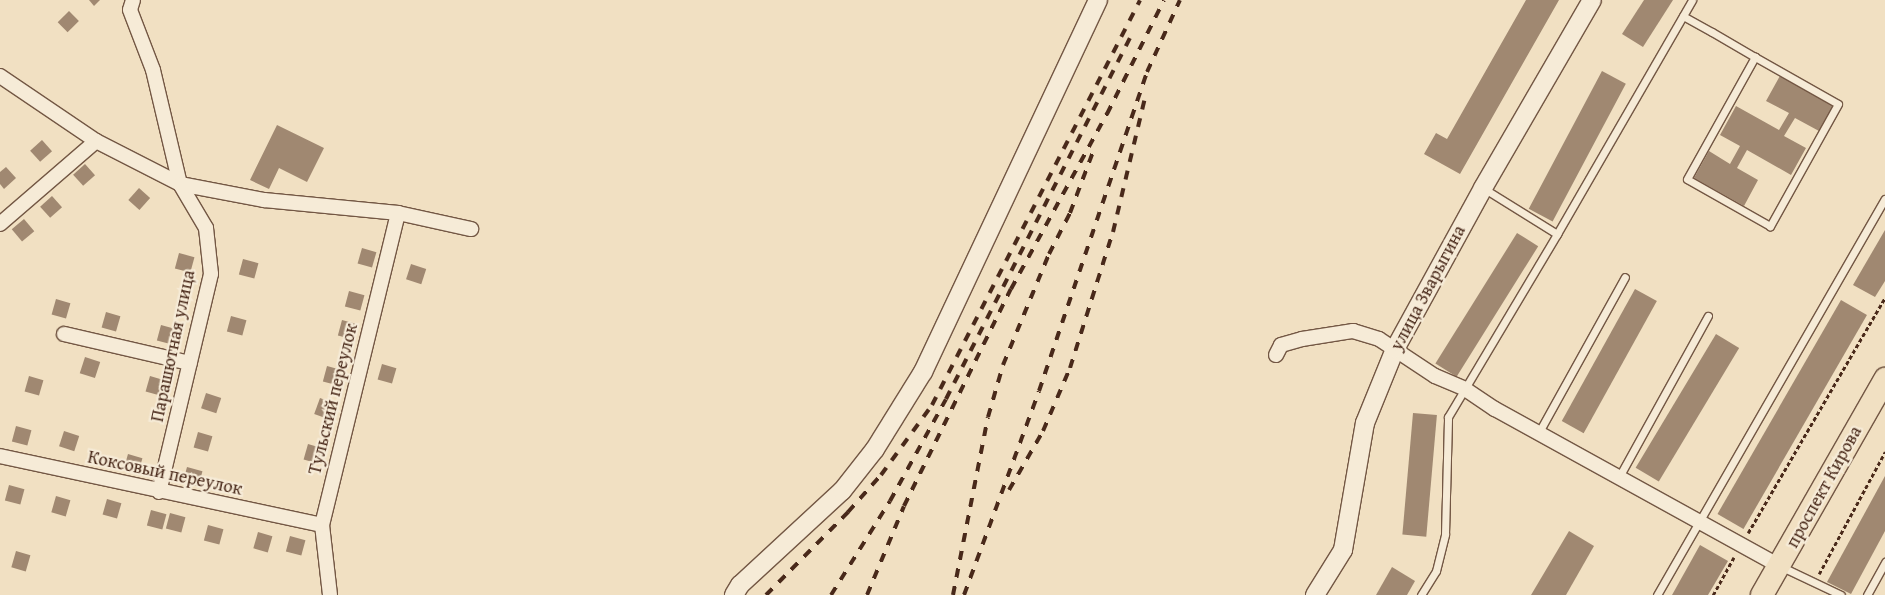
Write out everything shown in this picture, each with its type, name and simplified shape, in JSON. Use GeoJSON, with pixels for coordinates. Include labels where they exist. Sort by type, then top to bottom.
{"type":"FeatureCollection","features":[{"type":"Feature","properties":{"kind":"main road","name":"проспект Кирова"},"geometry":{"type":"LineString","coordinates":[[1762,595],[1885,379]]}},
{"type":"Feature","properties":{"kind":"street","name":"Парашютная улица"},"geometry":{"type":"LineString","coordinates":[[133,0],[130,10],[153,70],[180,184],[206,228],[211,274],[159,492]]}},
{"type":"Feature","properties":{"kind":"street"},"geometry":{"type":"LineString","coordinates":[[734,595],[740,585],[842,491],[874,449],[923,372],[1098,0]]}},
{"type":"Feature","properties":{"kind":"street","name":"улица Зварыгина"},"geometry":{"type":"LineString","coordinates":[[1315,595],[1343,550],[1365,423],[1395,349],[1483,188],[1592,0]]}},
{"type":"Feature","properties":{"kind":"street"},"geometry":{"type":"LineString","coordinates":[[0,76],[96,141],[180,184],[264,200],[398,213],[471,229]]}},
{"type":"Feature","properties":{"kind":"street"},"geometry":{"type":"LineString","coordinates":[[0,224],[96,141]]}},
{"type":"Feature","properties":{"kind":"street","name":"Тульский переулок"},"geometry":{"type":"LineString","coordinates":[[330,595],[322,525],[398,213]]}},
{"type":"Feature","properties":{"kind":"street"},"geometry":{"type":"LineString","coordinates":[[1276,355],[1281,346],[1302,339],[1353,331],[1379,339],[1435,376],[1465,390],[1495,409],[1779,566]]}},
{"type":"Feature","properties":{"kind":"street"},"geometry":{"type":"LineString","coordinates":[[64,334],[190,363]]}},
{"type":"Feature","properties":{"kind":"street","name":"Коксовый переулок"},"geometry":{"type":"LineString","coordinates":[[0,456],[159,492],[322,525]]}},
{"type":"Feature","properties":{"kind":"lane"},"geometry":{"type":"LineString","coordinates":[[1421,595],[1436,571],[1445,534],[1448,417],[1557,234],[1692,0]]}},
{"type":"Feature","properties":{"kind":"lane"},"geometry":{"type":"LineString","coordinates":[[1683,16],[1838,104],[1770,226],[1687,180],[1755,57]]}},
{"type":"Feature","properties":{"kind":"lane"},"geometry":{"type":"LineString","coordinates":[[1483,188],[1557,234]]}},
{"type":"Feature","properties":{"kind":"lane"},"geometry":{"type":"LineString","coordinates":[[1657,595],[1885,199]]}},
{"type":"Feature","properties":{"kind":"lane"},"geometry":{"type":"LineString","coordinates":[[1539,432],[1625,277]]}},
{"type":"Feature","properties":{"kind":"lane"},"geometry":{"type":"LineString","coordinates":[[1619,477],[1708,316]]}},
{"type":"Feature","properties":{"kind":"lane"},"geometry":{"type":"LineString","coordinates":[[1867,595],[1885,562]]}},
{"type":"Feature","properties":{"kind":"lane"},"geometry":{"type":"LineString","coordinates":[[1779,566],[1841,595]]}},
{"type":"Feature","properties":{"kind":"path"},"geometry":{"type":"LineString","coordinates":[[1713,595],[1885,298]]}},
{"type":"Feature","properties":{"kind":"path"},"geometry":{"type":"LineString","coordinates":[[1815,583],[1885,452]]}},
{"type":"Feature","properties":{"kind":"building"},"geometry":{"type":"Polygon","coordinates":[[[89,0],[100,0],[94,6],[89,0]]]}},
{"type":"Feature","properties":{"kind":"building"},"geometry":{"type":"Polygon","coordinates":[[[1526,0],[1559,0],[1460,174],[1424,154],[1436,133],[1447,139],[1526,0]]]}},
{"type":"Feature","properties":{"kind":"building"},"geometry":{"type":"Polygon","coordinates":[[[1644,0],[1673,0],[1643,47],[1622,34],[1644,0]]]}},
{"type":"Feature","properties":{"kind":"building"},"geometry":{"type":"Polygon","coordinates":[[[69,11],[79,21],[68,32],[58,22],[69,11]]]}},
{"type":"Feature","properties":{"kind":"building"},"geometry":{"type":"Polygon","coordinates":[[[1602,71],[1626,84],[1553,221],[1529,209],[1602,71]]]}},
{"type":"Feature","properties":{"kind":"building"},"geometry":{"type":"Polygon","coordinates":[[[1781,74],[1834,104],[1819,131],[1795,118],[1784,136],[1806,148],[1791,175],[1747,150],[1737,168],[1758,180],[1744,206],[1694,178],[1709,151],[1730,164],[1740,146],[1720,135],[1736,106],[1779,130],[1789,113],[1766,101],[1781,74]]]}},
{"type":"Feature","properties":{"kind":"building"},"geometry":{"type":"Polygon","coordinates":[[[277,125],[324,148],[307,182],[279,168],[269,189],[250,180],[277,125]]]}},
{"type":"Feature","properties":{"kind":"building"},"geometry":{"type":"Polygon","coordinates":[[[42,140],[52,151],[40,162],[30,151],[42,140]]]}},
{"type":"Feature","properties":{"kind":"building"},"geometry":{"type":"Polygon","coordinates":[[[85,164],[95,175],[83,186],[73,175],[85,164]]]}},
{"type":"Feature","properties":{"kind":"building"},"geometry":{"type":"Polygon","coordinates":[[[6,167],[16,178],[4,189],[0,184],[0,172],[6,167]]]}},
{"type":"Feature","properties":{"kind":"building"},"geometry":{"type":"Polygon","coordinates":[[[139,188],[150,198],[139,210],[128,200],[139,188]]]}},
{"type":"Feature","properties":{"kind":"building"},"geometry":{"type":"Polygon","coordinates":[[[52,196],[62,207],[50,218],[40,207],[52,196]]]}},
{"type":"Feature","properties":{"kind":"building"},"geometry":{"type":"Polygon","coordinates":[[[24,219],[34,231],[22,242],[12,229],[24,219]]]}},
{"type":"Feature","properties":{"kind":"building"},"geometry":{"type":"Polygon","coordinates":[[[1885,230],[1885,281],[1875,297],[1853,285],[1885,230]]]}},
{"type":"Feature","properties":{"kind":"building"},"geometry":{"type":"Polygon","coordinates":[[[1517,233],[1538,246],[1457,377],[1435,364],[1517,233]]]}},
{"type":"Feature","properties":{"kind":"building"},"geometry":{"type":"Polygon","coordinates":[[[362,248],[376,252],[372,268],[358,263],[362,248]]]}},
{"type":"Feature","properties":{"kind":"building"},"geometry":{"type":"Polygon","coordinates":[[[179,253],[194,257],[190,273],[175,268],[179,253]]]}},
{"type":"Feature","properties":{"kind":"building"},"geometry":{"type":"Polygon","coordinates":[[[243,259],[258,263],[254,279],[239,274],[243,259]]]}},
{"type":"Feature","properties":{"kind":"building"},"geometry":{"type":"Polygon","coordinates":[[[411,264],[426,269],[421,284],[406,279],[411,264]]]}},
{"type":"Feature","properties":{"kind":"building"},"geometry":{"type":"Polygon","coordinates":[[[1635,289],[1657,301],[1584,433],[1562,421],[1635,289]]]}},
{"type":"Feature","properties":{"kind":"building"},"geometry":{"type":"Polygon","coordinates":[[[349,291],[364,295],[360,311],[345,306],[349,291]]]}},
{"type":"Feature","properties":{"kind":"building"},"geometry":{"type":"Polygon","coordinates":[[[56,299],[70,303],[66,319],[52,314],[56,299]]]}},
{"type":"Feature","properties":{"kind":"building"},"geometry":{"type":"Polygon","coordinates":[[[1841,300],[1867,315],[1743,529],[1718,514],[1841,300]]]}},
{"type":"Feature","properties":{"kind":"building"},"geometry":{"type":"Polygon","coordinates":[[[106,312],[120,316],[116,332],[102,327],[106,312]]]}},
{"type":"Feature","properties":{"kind":"building"},"geometry":{"type":"Polygon","coordinates":[[[231,316],[246,320],[242,336],[227,331],[231,316]]]}},
{"type":"Feature","properties":{"kind":"building"},"geometry":{"type":"Polygon","coordinates":[[[342,320],[357,324],[353,340],[338,335],[342,320]]]}},
{"type":"Feature","properties":{"kind":"building"},"geometry":{"type":"Polygon","coordinates":[[[161,325],[176,329],[172,345],[157,340],[161,325]]]}},
{"type":"Feature","properties":{"kind":"building"},"geometry":{"type":"Polygon","coordinates":[[[1716,334],[1739,348],[1659,482],[1636,468],[1716,334]]]}},
{"type":"Feature","properties":{"kind":"building"},"geometry":{"type":"Polygon","coordinates":[[[85,357],[100,362],[95,378],[80,373],[85,357]]]}},
{"type":"Feature","properties":{"kind":"building"},"geometry":{"type":"Polygon","coordinates":[[[382,364],[396,368],[392,384],[378,379],[382,364]]]}},
{"type":"Feature","properties":{"kind":"building"},"geometry":{"type":"Polygon","coordinates":[[[327,366],[342,370],[338,386],[323,381],[327,366]]]}},
{"type":"Feature","properties":{"kind":"building"},"geometry":{"type":"Polygon","coordinates":[[[29,376],[43,380],[39,396],[25,391],[29,376]]]}},
{"type":"Feature","properties":{"kind":"building"},"geometry":{"type":"Polygon","coordinates":[[[150,376],[164,380],[160,396],[146,391],[150,376]]]}},
{"type":"Feature","properties":{"kind":"building"},"geometry":{"type":"Polygon","coordinates":[[[206,393],[221,398],[216,413],[201,408],[206,393]]]}},
{"type":"Feature","properties":{"kind":"building"},"geometry":{"type":"Polygon","coordinates":[[[320,398],[334,403],[328,419],[314,414],[320,398]]]}},
{"type":"Feature","properties":{"kind":"building"},"geometry":{"type":"Polygon","coordinates":[[[1413,413],[1437,415],[1426,537],[1402,535],[1413,413]]]}},
{"type":"Feature","properties":{"kind":"building"},"geometry":{"type":"Polygon","coordinates":[[[16,426],[31,430],[27,446],[12,441],[16,426]]]}},
{"type":"Feature","properties":{"kind":"building"},"geometry":{"type":"Polygon","coordinates":[[[64,431],[79,436],[74,451],[59,446],[64,431]]]}},
{"type":"Feature","properties":{"kind":"building"},"geometry":{"type":"Polygon","coordinates":[[[198,432],[212,436],[208,452],[194,447],[198,432]]]}},
{"type":"Feature","properties":{"kind":"building"},"geometry":{"type":"Polygon","coordinates":[[[308,444],[322,448],[318,464],[304,459],[308,444]]]}},
{"type":"Feature","properties":{"kind":"building"},"geometry":{"type":"Polygon","coordinates":[[[128,454],[142,458],[138,474],[124,469],[128,454]]]}},
{"type":"Feature","properties":{"kind":"building"},"geometry":{"type":"Polygon","coordinates":[[[187,467],[202,471],[198,487],[183,482],[187,467]]]}},
{"type":"Feature","properties":{"kind":"building"},"geometry":{"type":"Polygon","coordinates":[[[1885,476],[1885,531],[1851,594],[1827,582],[1885,476]]]}},
{"type":"Feature","properties":{"kind":"building"},"geometry":{"type":"Polygon","coordinates":[[[9,485],[24,489],[20,505],[5,500],[9,485]]]}},
{"type":"Feature","properties":{"kind":"building"},"geometry":{"type":"Polygon","coordinates":[[[56,496],[70,500],[66,516],[51,512],[56,496]]]}},
{"type":"Feature","properties":{"kind":"building"},"geometry":{"type":"Polygon","coordinates":[[[107,499],[121,503],[117,519],[103,514],[107,499]]]}},
{"type":"Feature","properties":{"kind":"building"},"geometry":{"type":"Polygon","coordinates":[[[151,510],[166,514],[162,530],[147,525],[151,510]]]}},
{"type":"Feature","properties":{"kind":"building"},"geometry":{"type":"Polygon","coordinates":[[[170,513],[185,517],[181,533],[166,528],[170,513]]]}},
{"type":"Feature","properties":{"kind":"building"},"geometry":{"type":"Polygon","coordinates":[[[208,525],[223,529],[219,545],[204,540],[208,525]]]}},
{"type":"Feature","properties":{"kind":"building"},"geometry":{"type":"Polygon","coordinates":[[[1569,531],[1594,546],[1566,595],[1531,595],[1569,531]]]}},
{"type":"Feature","properties":{"kind":"building"},"geometry":{"type":"Polygon","coordinates":[[[258,532],[272,536],[268,552],[253,548],[258,532]]]}},
{"type":"Feature","properties":{"kind":"building"},"geometry":{"type":"Polygon","coordinates":[[[290,536],[305,540],[301,556],[286,551],[290,536]]]}},
{"type":"Feature","properties":{"kind":"building"},"geometry":{"type":"Polygon","coordinates":[[[1700,545],[1728,561],[1708,595],[1672,595],[1700,545]]]}},
{"type":"Feature","properties":{"kind":"building"},"geometry":{"type":"Polygon","coordinates":[[[16,551],[30,555],[26,571],[11,567],[16,551]]]}},
{"type":"Feature","properties":{"kind":"building"},"geometry":{"type":"Polygon","coordinates":[[[1392,567],[1415,581],[1407,595],[1376,595],[1392,567]]]}},
{"type":"Feature","properties":{"kind":"railway"},"geometry":{"type":"LineString","coordinates":[[766,595],[848,512],[881,475],[932,405],[1140,0]]}},
{"type":"Feature","properties":{"kind":"railway"},"geometry":{"type":"LineString","coordinates":[[867,595],[904,506],[1011,289],[1107,114],[1164,0]]}},
{"type":"Feature","properties":{"kind":"railway"},"geometry":{"type":"LineString","coordinates":[[964,595],[1039,391],[1147,72],[1180,0]]}},
{"type":"Feature","properties":{"kind":"railway"},"geometry":{"type":"LineString","coordinates":[[831,595],[890,501],[946,399],[1131,36]]}},
{"type":"Feature","properties":{"kind":"railway"},"geometry":{"type":"LineString","coordinates":[[1009,490],[1043,431],[1070,368],[1113,232],[1145,98]]}},
{"type":"Feature","properties":{"kind":"railway"},"geometry":{"type":"LineString","coordinates":[[953,595],[988,417],[1003,365],[1049,254],[1070,213],[1094,149]]}}]}
